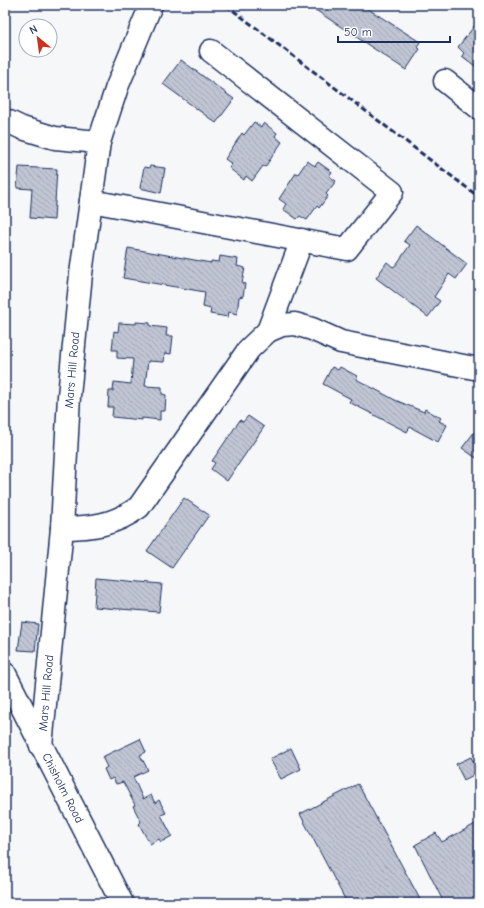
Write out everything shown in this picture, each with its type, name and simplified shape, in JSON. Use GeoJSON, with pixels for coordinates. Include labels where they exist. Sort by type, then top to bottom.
{"type":"FeatureCollection","features":[{"type":"Feature","properties":{"kind":"street","name":"Mars Hill Road"},"geometry":{"type":"LineString","coordinates":[[42,746],[62,528],[69,396],[81,274],[99,142],[117,87],[151,5]]}},
{"type":"Feature","properties":{"kind":"street"},"geometry":{"type":"LineString","coordinates":[[91,201],[347,249],[392,192],[211,51]]}},
{"type":"Feature","properties":{"kind":"street"},"geometry":{"type":"LineString","coordinates":[[445,81],[479,108]]}},
{"type":"Feature","properties":{"kind":"street"},"geometry":{"type":"LineString","coordinates":[[5,120],[22,128],[54,138],[99,142]]}},
{"type":"Feature","properties":{"kind":"street"},"geometry":{"type":"LineString","coordinates":[[268,331],[302,240]]}},
{"type":"Feature","properties":{"kind":"street"},"geometry":{"type":"LineString","coordinates":[[62,528],[99,526],[116,521],[139,507],[240,360],[257,340],[268,331],[282,325],[295,324],[312,329],[341,342],[479,370]]}},
{"type":"Feature","properties":{"kind":"street","name":"Chisholm Road"},"geometry":{"type":"LineString","coordinates":[[5,674],[122,903]]}},
{"type":"Feature","properties":{"kind":"building"},"geometry":{"type":"Polygon","coordinates":[[[308,5],[362,5],[420,42],[417,47],[420,49],[406,70],[308,5]]]}},
{"type":"Feature","properties":{"kind":"building"},"geometry":{"type":"Polygon","coordinates":[[[479,20],[479,69],[462,56],[464,53],[458,47],[479,20]]]}},
{"type":"Feature","properties":{"kind":"building"},"geometry":{"type":"Polygon","coordinates":[[[181,60],[234,99],[216,123],[163,84],[181,60]]]}},
{"type":"Feature","properties":{"kind":"building"},"geometry":{"type":"Polygon","coordinates":[[[254,122],[261,127],[264,123],[277,133],[275,136],[282,142],[265,167],[263,166],[252,181],[246,176],[244,180],[229,168],[232,164],[225,159],[242,133],[244,135],[254,122]]]}},
{"type":"Feature","properties":{"kind":"building"},"geometry":{"type":"Polygon","coordinates":[[[307,161],[315,166],[318,162],[332,172],[329,176],[336,181],[326,194],[328,196],[319,208],[317,206],[307,220],[300,216],[297,219],[283,209],[286,204],[279,199],[296,173],[298,174],[307,161]]]}},
{"type":"Feature","properties":{"kind":"building"},"geometry":{"type":"Polygon","coordinates":[[[150,166],[165,168],[161,193],[140,188],[144,167],[149,168],[150,166]]]}},
{"type":"Feature","properties":{"kind":"building"},"geometry":{"type":"Polygon","coordinates":[[[19,167],[57,169],[54,220],[30,218],[32,189],[17,188],[19,167]]]}},
{"type":"Feature","properties":{"kind":"building"},"geometry":{"type":"Polygon","coordinates":[[[416,225],[467,264],[456,279],[449,274],[434,297],[440,301],[428,317],[376,278],[387,262],[393,267],[396,265],[410,245],[404,241],[416,225]]]}},
{"type":"Feature","properties":{"kind":"building"},"geometry":{"type":"Polygon","coordinates":[[[128,248],[211,263],[211,261],[219,262],[220,256],[238,259],[237,266],[245,268],[242,283],[245,284],[243,296],[239,297],[237,314],[229,312],[228,317],[210,314],[211,309],[203,307],[205,292],[123,278],[128,248]]]}},
{"type":"Feature","properties":{"kind":"building"},"geometry":{"type":"Polygon","coordinates":[[[136,322],[150,323],[150,326],[167,328],[166,336],[173,336],[171,354],[165,353],[164,362],[148,361],[145,386],[162,387],[162,394],[166,395],[165,411],[160,411],[160,420],[112,417],[113,407],[108,407],[109,391],[113,391],[114,382],[131,384],[133,359],[117,358],[117,350],[112,350],[114,331],[118,332],[119,323],[136,324],[136,322]]]}},
{"type":"Feature","properties":{"kind":"building"},"geometry":{"type":"Polygon","coordinates":[[[332,367],[338,370],[340,367],[357,376],[356,379],[395,400],[424,412],[425,409],[441,418],[439,421],[447,425],[438,442],[410,427],[407,432],[349,402],[351,399],[323,384],[332,367]]]}},
{"type":"Feature","properties":{"kind":"building"},"geometry":{"type":"Polygon","coordinates":[[[248,416],[264,427],[227,481],[211,469],[215,463],[212,461],[240,420],[243,422],[248,416]]]}},
{"type":"Feature","properties":{"kind":"building"},"geometry":{"type":"Polygon","coordinates":[[[479,426],[479,460],[462,448],[479,426]]]}},
{"type":"Feature","properties":{"kind":"building"},"geometry":{"type":"Polygon","coordinates":[[[184,498],[209,515],[172,568],[147,551],[184,498]]]}},
{"type":"Feature","properties":{"kind":"building"},"geometry":{"type":"Polygon","coordinates":[[[96,578],[162,584],[159,612],[94,607],[96,578]]]}},
{"type":"Feature","properties":{"kind":"building"},"geometry":{"type":"Polygon","coordinates":[[[22,622],[38,624],[35,651],[18,650],[22,622]]]}},
{"type":"Feature","properties":{"kind":"building"},"geometry":{"type":"Polygon","coordinates":[[[140,739],[146,752],[140,755],[148,770],[133,777],[143,799],[151,795],[155,803],[159,800],[166,813],[161,815],[172,836],[161,842],[159,839],[150,844],[139,824],[141,822],[133,806],[135,805],[123,782],[116,784],[113,778],[109,780],[104,769],[107,767],[102,757],[140,739]]]}},
{"type":"Feature","properties":{"kind":"building"},"geometry":{"type":"Polygon","coordinates":[[[291,748],[301,769],[281,779],[270,759],[291,748]]]}},
{"type":"Feature","properties":{"kind":"building"},"geometry":{"type":"Polygon","coordinates":[[[471,757],[479,772],[464,780],[456,764],[471,757]]]}},
{"type":"Feature","properties":{"kind":"building"},"geometry":{"type":"Polygon","coordinates":[[[358,784],[422,903],[347,903],[300,814],[358,784]]]}},
{"type":"Feature","properties":{"kind":"building"},"geometry":{"type":"Polygon","coordinates":[[[479,822],[479,903],[444,903],[415,845],[436,833],[442,842],[479,822]]]}},
{"type":"Feature","properties":{"kind":"railway"},"geometry":{"type":"LineString","coordinates":[[226,5],[479,197]]}}]}
